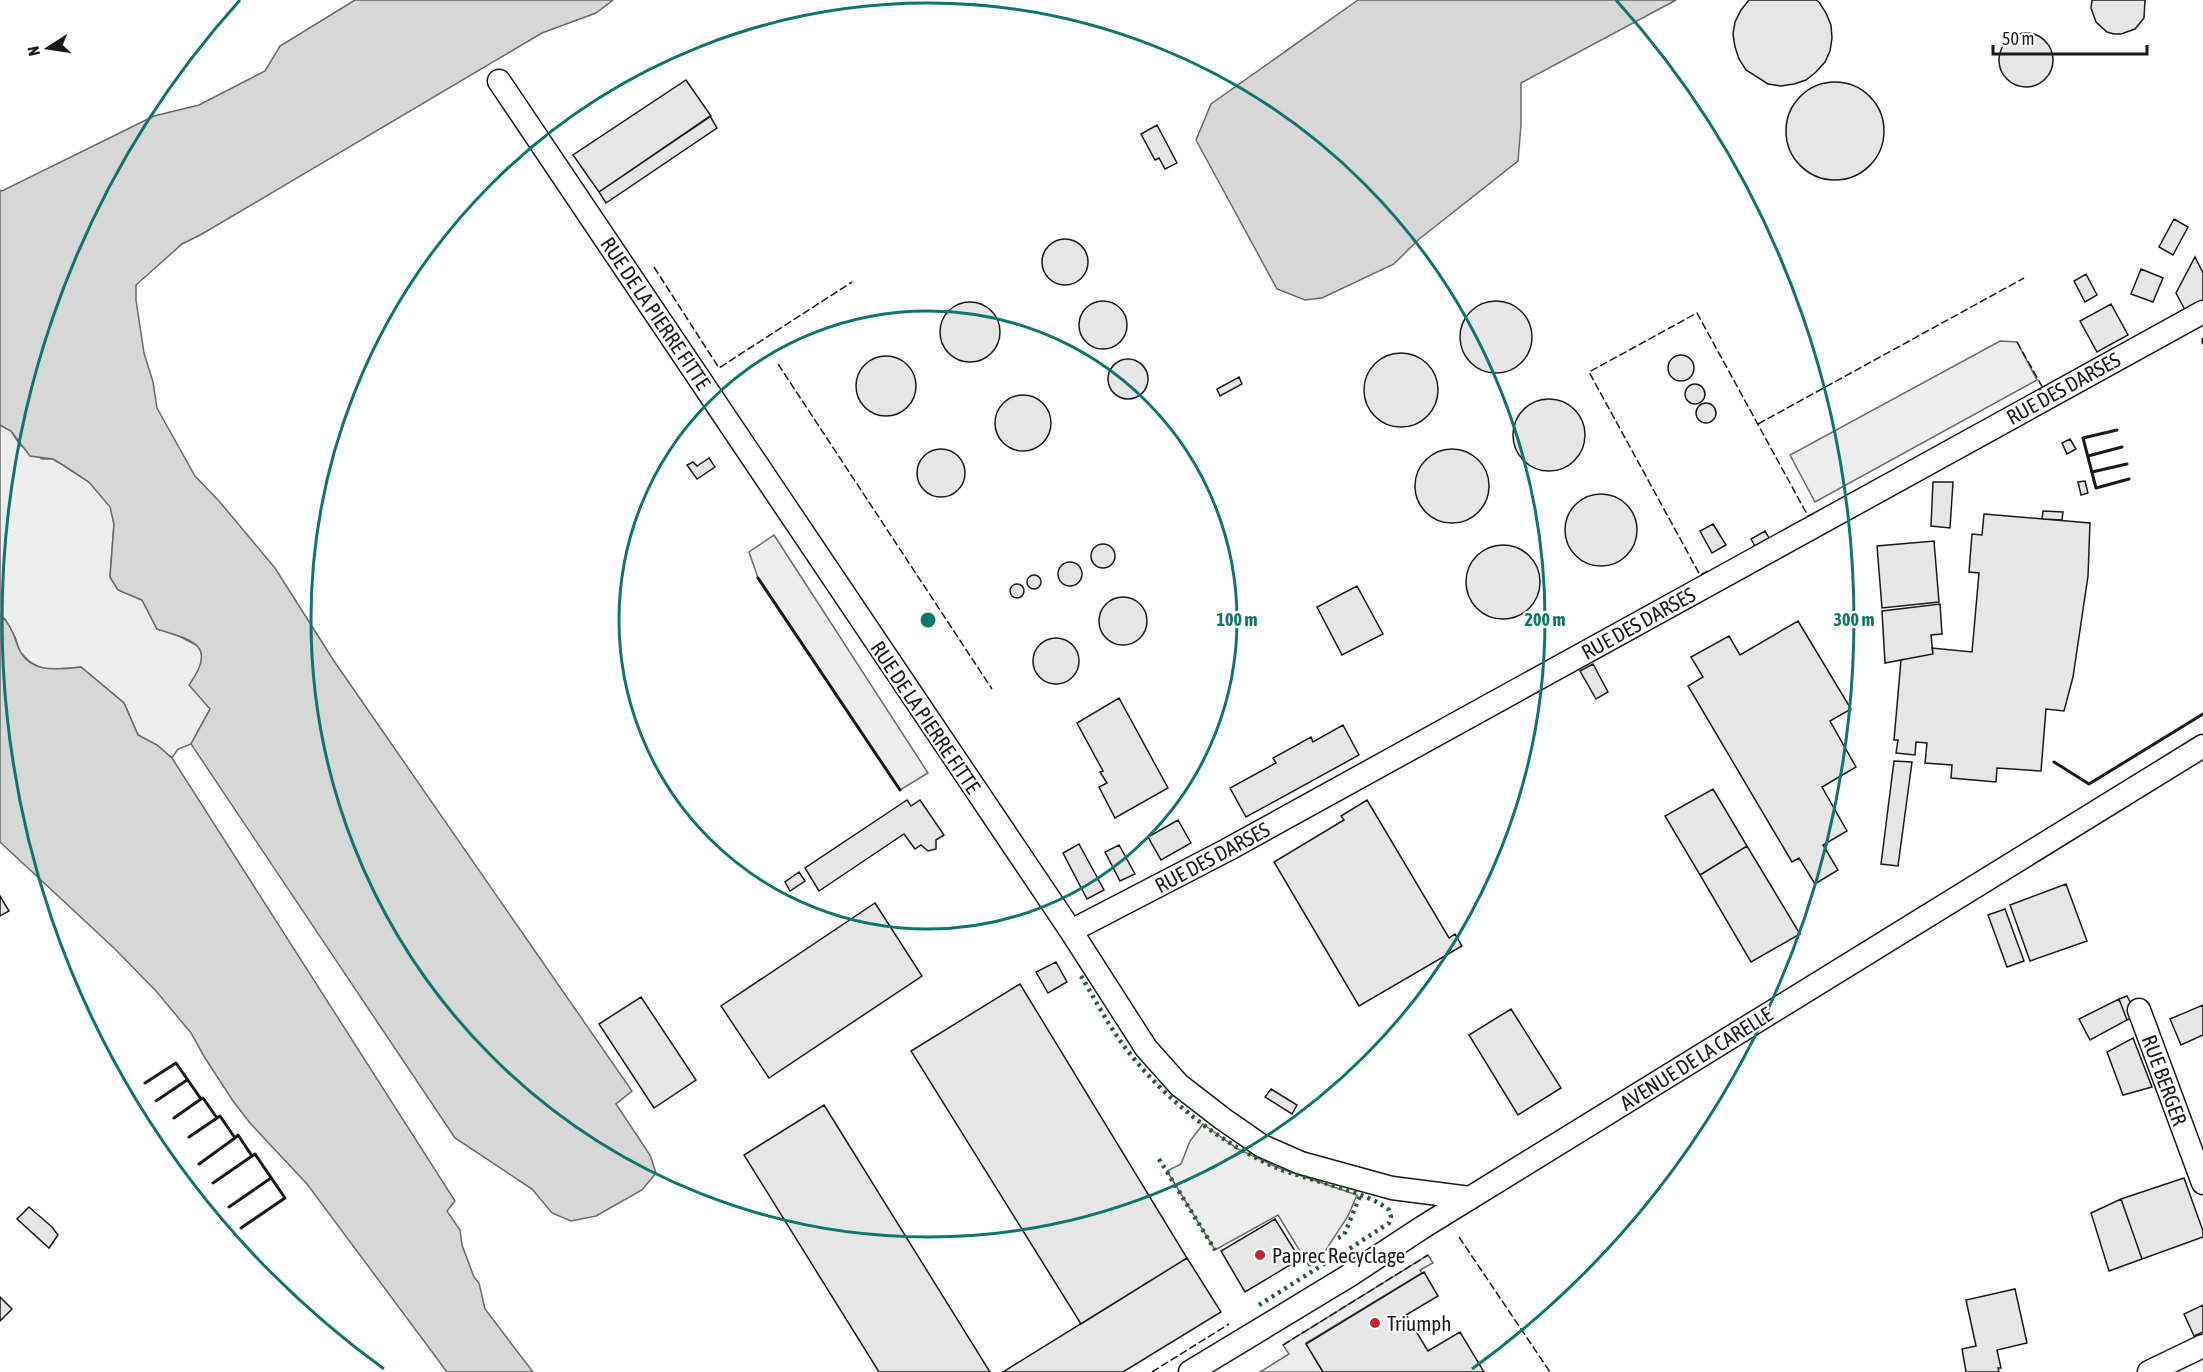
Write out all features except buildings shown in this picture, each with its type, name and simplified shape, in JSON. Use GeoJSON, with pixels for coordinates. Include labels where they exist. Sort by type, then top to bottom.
{"type":"FeatureCollection","features":[{"type":"Feature","properties":{"kind":"street","name":"RUE DE LA PIERRE FITTE"},"geometry":{"type":"LineString","coordinates":[[499,81],[1071,931],[1146,1047],[1179,1085],[1262,1146],[1301,1163],[1392,1188],[1470,1198]]}},
{"type":"Feature","properties":{"kind":"street","name":"RUE DES DARSES"},"geometry":{"type":"LineString","coordinates":[[1071,931],[1227,850],[2203,312]]}},
{"type":"Feature","properties":{"kind":"street","name":"AVENUE DE LA CARELLE"},"geometry":{"type":"LineString","coordinates":[[1190,1372],[2203,746]]}},
{"type":"Feature","properties":{"kind":"street","name":"RUE BERGER"},"geometry":{"type":"LineString","coordinates":[[2139,1010],[2203,1183]]}},
{"type":"Feature","properties":{"kind":"street"},"geometry":{"type":"LineString","coordinates":[[2149,1372],[2203,1346]]}},
{"type":"Feature","properties":{"kind":"shaded area"},"geometry":{"type":"Polygon","coordinates":[[[355,0],[613,0],[596,13],[542,33],[182,244],[136,285],[144,353],[153,382],[157,408],[195,476],[275,568],[334,661],[632,1091],[616,1104],[650,1155],[656,1173],[642,1190],[596,1216],[571,1221],[552,1213],[532,1189],[455,1138],[191,744],[210,709],[189,685],[197,672],[201,653],[191,641],[157,629],[142,600],[118,590],[110,577],[114,524],[110,507],[89,482],[53,459],[30,456],[11,431],[0,425],[0,190],[154,116],[199,105],[265,71],[280,46],[355,0]]]}},
{"type":"Feature","properties":{"kind":"shaded area"},"geometry":{"type":"Polygon","coordinates":[[[1358,0],[1676,0],[1521,83],[1518,161],[1418,240],[1394,264],[1322,298],[1305,300],[1277,289],[1196,140],[1211,104],[1358,0]]]}},
{"type":"Feature","properties":{"kind":"shaded area"},"geometry":{"type":"Polygon","coordinates":[[[2000,341],[2017,342],[2037,380],[1815,502],[1790,455],[2000,341]]]}},
{"type":"Feature","properties":{"kind":"shaded area"},"geometry":{"type":"Polygon","coordinates":[[[0,425],[11,431],[20,445],[42,459],[53,459],[63,465],[89,482],[101,495],[111,507],[114,524],[110,577],[118,590],[142,600],[157,629],[179,636],[198,646],[203,660],[198,673],[210,709],[191,744],[178,749],[172,758],[157,745],[138,735],[124,703],[81,667],[44,670],[30,662],[20,652],[15,637],[5,619],[0,615],[0,425]]]}},
{"type":"Feature","properties":{"kind":"shaded area"},"geometry":{"type":"Polygon","coordinates":[[[774,535],[928,773],[900,790],[758,578],[749,552],[774,535]]]}},
{"type":"Feature","properties":{"kind":"shaded area"},"geometry":{"type":"Polygon","coordinates":[[[0,615],[9,625],[22,654],[28,661],[43,668],[81,667],[124,703],[138,735],[157,745],[172,758],[455,1201],[447,1211],[460,1230],[462,1245],[474,1277],[479,1283],[485,1309],[533,1372],[447,1372],[307,1184],[250,1123],[233,1101],[191,1033],[156,991],[115,949],[0,842],[0,615]]]}},
{"type":"Feature","properties":{"kind":"shaded area"},"geometry":{"type":"Polygon","coordinates":[[[1203,1124],[1238,1149],[1279,1168],[1357,1195],[1348,1216],[1322,1256],[1309,1266],[1278,1215],[1215,1250],[1167,1171],[1181,1164],[1190,1141],[1203,1124]]]}},
{"type":"Feature","properties":{"kind":"shaded area"},"geometry":{"type":"Polygon","coordinates":[[[1428,1255],[1433,1263],[1420,1270],[1422,1273],[1306,1343],[1323,1372],[1260,1372],[1289,1354],[1283,1345],[1428,1255]]]}},
{"type":"Feature","properties":{"kind":"hedge"},"geometry":{"type":"LineString","coordinates":[[1081,976],[1107,1021],[1139,1065],[1193,1117],[1234,1145],[1277,1168],[1366,1197],[1389,1210],[1391,1217],[1389,1223],[1349,1249]]}},
{"type":"Feature","properties":{"kind":"hedge"},"geometry":{"type":"LineString","coordinates":[[1159,1159],[1215,1250]]}},
{"type":"Feature","properties":{"kind":"hedge"},"geometry":{"type":"LineString","coordinates":[[1338,1238],[1344,1235],[1360,1196]]}},
{"type":"Feature","properties":{"kind":"hedge"},"geometry":{"type":"LineString","coordinates":[[1259,1305],[1327,1262]]}},
{"type":"Feature","properties":{"kind":"fence"},"geometry":{"type":"LineString","coordinates":[[654,267],[719,368],[852,282]]}},
{"type":"Feature","properties":{"kind":"fence"},"geometry":{"type":"LineString","coordinates":[[1758,424],[2024,278]]}},
{"type":"Feature","properties":{"kind":"fence"},"geometry":{"type":"LineString","coordinates":[[1708,571],[1700,575],[1589,372],[1697,313],[1808,516],[1813,514]]}},
{"type":"Feature","properties":{"kind":"fence"},"geometry":{"type":"LineString","coordinates":[[2017,342],[2043,388],[2039,390]]}},
{"type":"Feature","properties":{"kind":"fence"},"geometry":{"type":"LineString","coordinates":[[778,364],[992,689]]}},
{"type":"Feature","properties":{"kind":"fence"},"geometry":{"type":"LineString","coordinates":[[1459,1237],[1550,1372]]}},
{"type":"Feature","properties":{"kind":"fence"},"geometry":{"type":"LineString","coordinates":[[1283,1345],[1428,1255]]}},
{"type":"Feature","properties":{"kind":"fence"},"geometry":{"type":"LineString","coordinates":[[1152,1372],[1229,1324]]}},
{"type":"Feature","properties":{"kind":"wall"},"geometry":{"type":"LineString","coordinates":[[2117,430],[2083,438],[2096,488],[2129,479]]}},
{"type":"Feature","properties":{"kind":"wall"},"geometry":{"type":"LineString","coordinates":[[2088,456],[2122,447]]}},
{"type":"Feature","properties":{"kind":"wall"},"geometry":{"type":"LineString","coordinates":[[2092,472],[2127,464]]}},
{"type":"Feature","properties":{"kind":"wall"},"geometry":{"type":"LineString","coordinates":[[758,578],[900,790]]}},
{"type":"Feature","properties":{"kind":"wall"},"geometry":{"type":"LineString","coordinates":[[2054,762],[2089,784],[2203,714]]}},
{"type":"Feature","properties":{"kind":"wall"},"geometry":{"type":"LineString","coordinates":[[145,1083],[176,1063],[217,1118],[220,1116],[235,1138],[238,1135],[252,1156],[255,1154],[285,1198],[241,1228]]}},
{"type":"Feature","properties":{"kind":"wall"},"geometry":{"type":"LineString","coordinates":[[156,1101],[187,1080]]}},
{"type":"Feature","properties":{"kind":"wall"},"geometry":{"type":"LineString","coordinates":[[174,1118],[201,1099]]}},
{"type":"Feature","properties":{"kind":"wall"},"geometry":{"type":"LineString","coordinates":[[189,1137],[217,1118]]}},
{"type":"Feature","properties":{"kind":"wall"},"geometry":{"type":"LineString","coordinates":[[199,1164],[235,1138]]}},
{"type":"Feature","properties":{"kind":"wall"},"geometry":{"type":"LineString","coordinates":[[213,1183],[252,1156]]}},
{"type":"Feature","properties":{"kind":"wall"},"geometry":{"type":"LineString","coordinates":[[229,1207],[271,1178]]}},
{"type":"Feature","properties":{"kind":"place","name":"Paprec Recyclage"},"geometry":{"type":"Point","coordinates":[1260,1255]}},
{"type":"Feature","properties":{"kind":"place","name":"Triumph"},"geometry":{"type":"Point","coordinates":[1375,1323]}}]}
